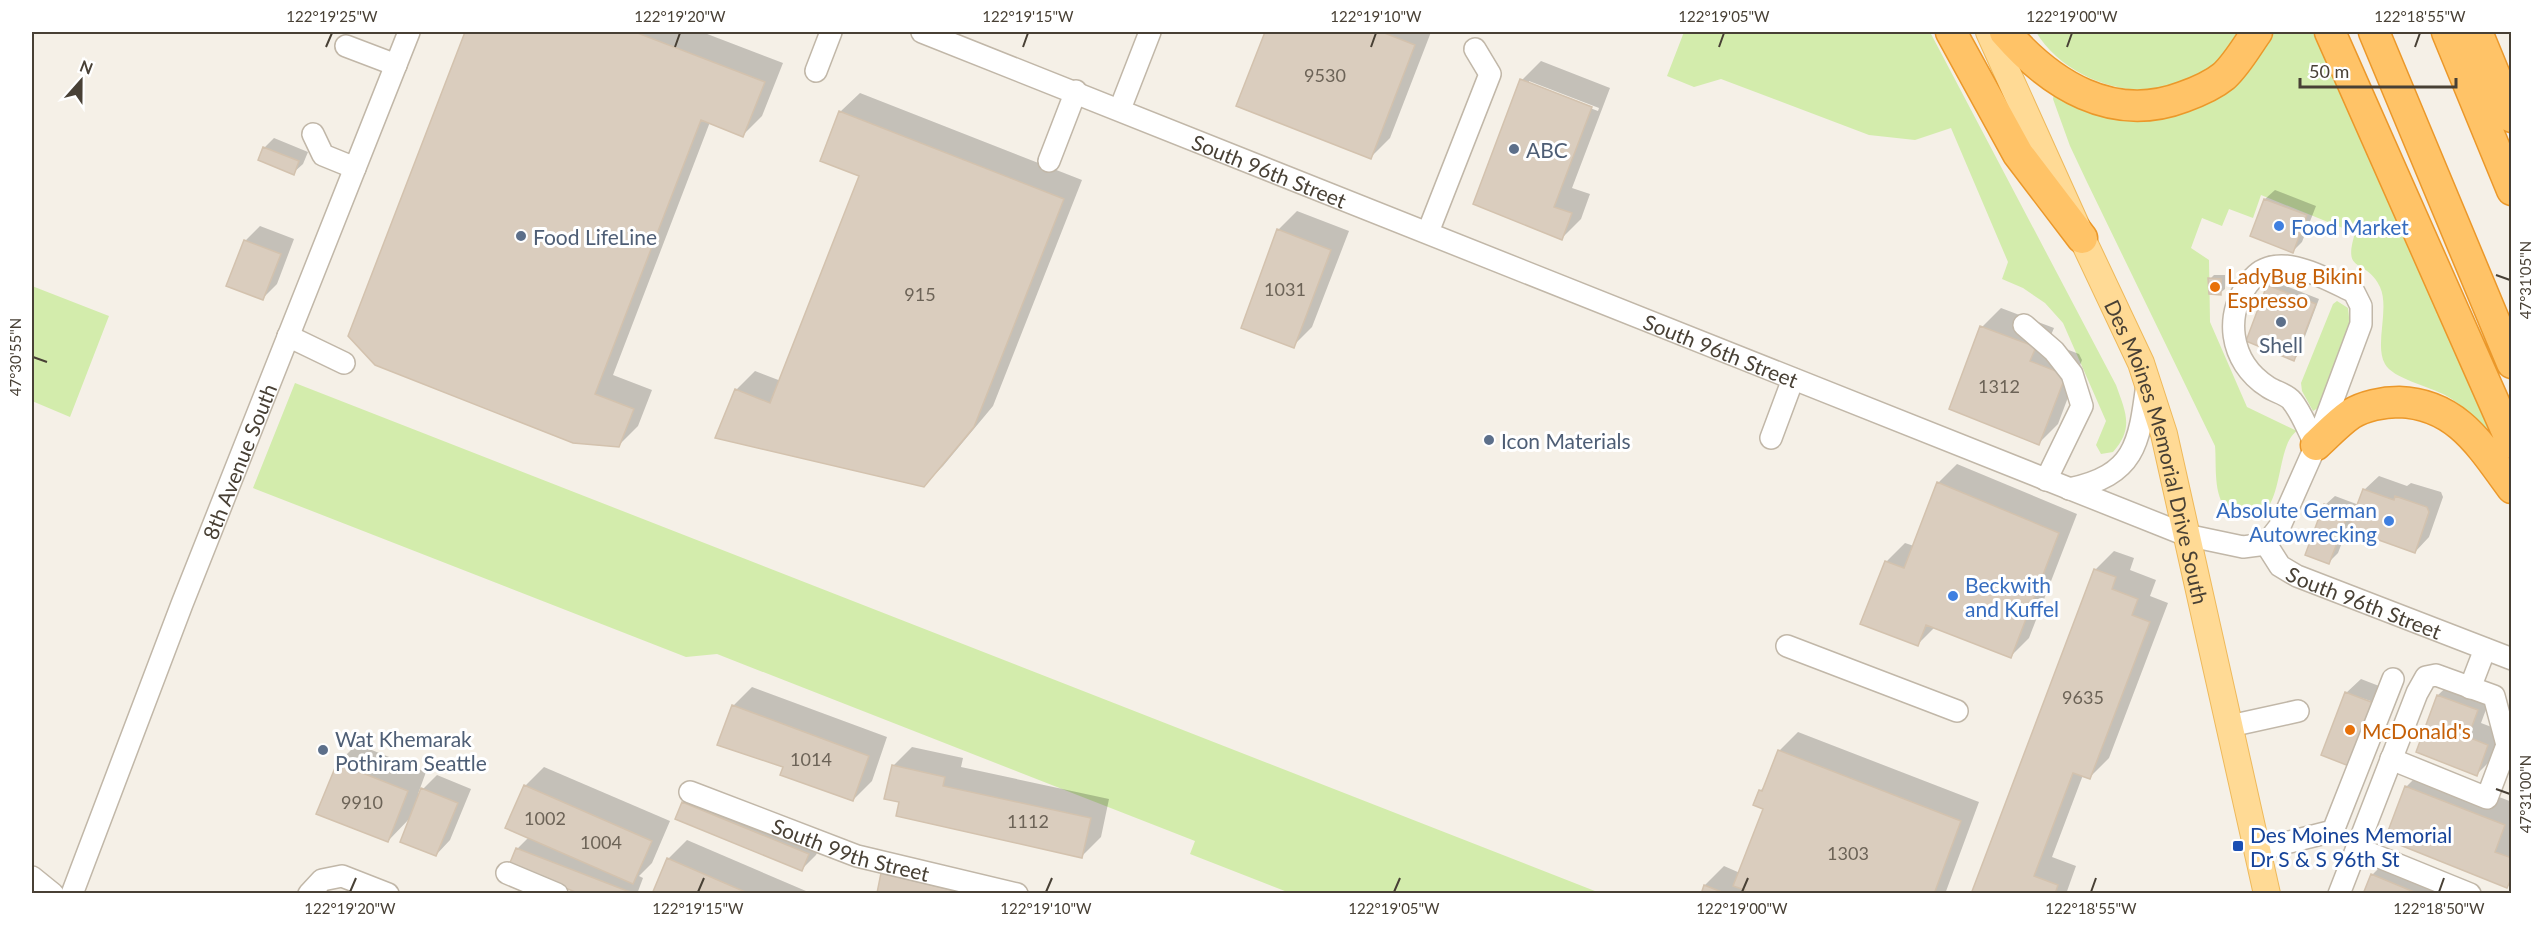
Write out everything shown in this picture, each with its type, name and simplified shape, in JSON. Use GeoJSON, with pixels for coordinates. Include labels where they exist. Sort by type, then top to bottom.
{"type":"FeatureCollection","features":[{"type":"Feature","properties":{"kind":"highway"},"geometry":{"type":"LineString","coordinates":[[1951,32],[2018,154],[2082,238]]}},
{"type":"Feature","properties":{"kind":"highway"},"geometry":{"type":"LineString","coordinates":[[2006,32],[2026,56],[2054,79],[2083,94],[2113,103],[2136,105],[2167,103],[2199,91],[2224,76],[2257,32]]}},
{"type":"Feature","properties":{"kind":"highway"},"geometry":{"type":"LineString","coordinates":[[2330,32],[2511,443]]}},
{"type":"Feature","properties":{"kind":"highway"},"geometry":{"type":"LineString","coordinates":[[2374,32],[2511,363]]}},
{"type":"Feature","properties":{"kind":"highway"},"geometry":{"type":"LineString","coordinates":[[2446,32],[2511,190]]}},
{"type":"Feature","properties":{"kind":"highway"},"geometry":{"type":"LineString","coordinates":[[2477,32],[2511,117]]}},
{"type":"Feature","properties":{"kind":"highway"},"geometry":{"type":"LineString","coordinates":[[2498,32],[2511,84]]}},
{"type":"Feature","properties":{"kind":"highway"},"geometry":{"type":"LineString","coordinates":[[2316,445],[2352,414],[2373,405],[2388,402],[2427,406],[2445,414],[2464,428],[2511,488]]}},
{"type":"Feature","properties":{"kind":"main road","name":"Des Moines Memorial Drive South"},"geometry":{"type":"LineString","coordinates":[[1989,32],[2148,382],[2164,434],[2268,894]]}},
{"type":"Feature","properties":{"kind":"street","name":"8th Avenue South"},"geometry":{"type":"LineString","coordinates":[[72,894],[182,604],[409,32]]}},
{"type":"Feature","properties":{"kind":"street"},"geometry":{"type":"LineString","coordinates":[[816,70],[831,32]]}},
{"type":"Feature","properties":{"kind":"street","name":"South 96th Street"},"geometry":{"type":"LineString","coordinates":[[922,32],[1076,91],[2186,535],[2243,547],[2266,544],[2280,566],[2297,576],[2511,659]]}},
{"type":"Feature","properties":{"kind":"street"},"geometry":{"type":"LineString","coordinates":[[1120,109],[1150,32]]}},
{"type":"Feature","properties":{"kind":"street"},"geometry":{"type":"LineString","coordinates":[[346,46],[396,65]]}},
{"type":"Feature","properties":{"kind":"street"},"geometry":{"type":"LineString","coordinates":[[1428,232],[1490,74],[1475,49]]}},
{"type":"Feature","properties":{"kind":"street"},"geometry":{"type":"LineString","coordinates":[[1049,161],[1076,91]]}},
{"type":"Feature","properties":{"kind":"street"},"geometry":{"type":"LineString","coordinates":[[313,134],[323,155],[355,168]]}},
{"type":"Feature","properties":{"kind":"street"},"geometry":{"type":"LineString","coordinates":[[2266,544],[2280,526],[2316,445],[2361,324],[2361,306],[2355,292],[2301,269],[2280,266],[2266,268],[2255,276],[2242,292],[2233,317],[2233,333],[2238,351],[2248,369],[2268,387],[2291,399],[2316,445]]}},
{"type":"Feature","properties":{"kind":"street"},"geometry":{"type":"LineString","coordinates":[[2024,325],[2054,351],[2072,374],[2082,406],[2046,480]]}},
{"type":"Feature","properties":{"kind":"street"},"geometry":{"type":"LineString","coordinates":[[288,336],[344,363]]}},
{"type":"Feature","properties":{"kind":"street"},"geometry":{"type":"LineString","coordinates":[[1770,438],[1793,379]]}},
{"type":"Feature","properties":{"kind":"street"},"geometry":{"type":"LineString","coordinates":[[2069,489],[2094,484],[2117,471],[2125,460],[2142,424],[2148,382]]}},
{"type":"Feature","properties":{"kind":"street"},"geometry":{"type":"LineString","coordinates":[[1788,646],[1957,711]]}},
{"type":"Feature","properties":{"kind":"street"},"geometry":{"type":"LineString","coordinates":[[2470,688],[2485,649]]}},
{"type":"Feature","properties":{"kind":"street"},"geometry":{"type":"LineString","coordinates":[[2339,894],[2391,759],[2422,681],[2426,677],[2436,675],[2494,696],[2509,747],[2487,798],[2391,759]]}},
{"type":"Feature","properties":{"kind":"street"},"geometry":{"type":"LineString","coordinates":[[2258,850],[2324,835],[2332,831],[2393,679]]}},
{"type":"Feature","properties":{"kind":"street"},"geometry":{"type":"LineString","coordinates":[[2229,726],[2298,711]]}},
{"type":"Feature","properties":{"kind":"street","name":"South 99th Street"},"geometry":{"type":"LineString","coordinates":[[690,792],[857,856],[1017,894]]}},
{"type":"Feature","properties":{"kind":"street"},"geometry":{"type":"LineString","coordinates":[[2357,848],[2470,894]]}},
{"type":"Feature","properties":{"kind":"street"},"geometry":{"type":"LineString","coordinates":[[507,873],[557,894]]}},
{"type":"Feature","properties":{"kind":"street"},"geometry":{"type":"LineString","coordinates":[[309,894],[321,880],[342,876],[388,894]]}},
{"type":"Feature","properties":{"kind":"street"},"geometry":{"type":"LineString","coordinates":[[32,877],[53,894]]}},
{"type":"Feature","properties":{"kind":"green space"},"geometry":{"type":"Polygon","coordinates":[[[1684,32],[1930,32],[2116,385],[2125,412],[2126,428],[2120,443],[2113,452],[2101,454],[2096,445],[2106,421],[2063,323],[2045,303],[2023,288],[2002,279],[2008,262],[1951,128],[1915,140],[1869,135],[1721,79],[1694,87],[1667,76],[1684,32]]]}},
{"type":"Feature","properties":{"kind":"green space"},"geometry":{"type":"Polygon","coordinates":[[[2036,32],[2241,32],[2219,61],[2198,77],[2173,87],[2147,90],[2121,88],[2096,80],[2072,68],[2052,52],[2036,32]]]}},
{"type":"Feature","properties":{"kind":"green space"},"geometry":{"type":"Polygon","coordinates":[[[2274,32],[2316,32],[2492,438],[2470,414],[2452,399],[2395,374],[2385,364],[2381,347],[2383,296],[2374,278],[2353,261],[2351,255],[2355,233],[2261,195],[2253,218],[2229,209],[2222,226],[2202,218],[2191,248],[2209,260],[2210,322],[2247,407],[2297,431],[2289,440],[2284,453],[2272,500],[2265,511],[2254,517],[2238,516],[2229,512],[2223,505],[2217,486],[2215,446],[2070,146],[2053,99],[2054,94],[2079,107],[2241,77],[2256,60],[2274,32]]]}},
{"type":"Feature","properties":{"kind":"green space"},"geometry":{"type":"Polygon","coordinates":[[[32,286],[109,316],[70,417],[32,401],[32,286]]]}},
{"type":"Feature","properties":{"kind":"green space"},"geometry":{"type":"Polygon","coordinates":[[[2337,301],[2348,308],[2350,326],[2318,408],[2313,411],[2302,391],[2301,383],[2333,304],[2337,301]]]}},
{"type":"Feature","properties":{"kind":"green space"},"geometry":{"type":"Polygon","coordinates":[[[295,383],[1600,893],[1290,893],[1190,854],[1195,841],[717,654],[686,657],[253,488],[295,383]]]}},
{"type":"Feature","properties":{"kind":"building","name":"Food LifeLine"},"geometry":{"type":"Polygon","coordinates":[[[465,32],[635,32],[765,82],[743,137],[701,120],[595,394],[634,409],[619,447],[573,443],[375,365],[348,336],[465,32]]]}},
{"type":"Feature","properties":{"kind":"building"},"geometry":{"type":"Polygon","coordinates":[[[1265,32],[1382,32],[1415,45],[1371,159],[1236,106],[1265,32]]]}},
{"type":"Feature","properties":{"kind":"building"},"geometry":{"type":"Polygon","coordinates":[[[1520,79],[1592,107],[1554,207],[1572,213],[1562,240],[1473,204],[1520,79]]]}},
{"type":"Feature","properties":{"kind":"building"},"geometry":{"type":"Polygon","coordinates":[[[839,111],[1064,199],[974,427],[924,487],[715,438],[735,389],[770,403],[859,176],[820,161],[839,111]]]}},
{"type":"Feature","properties":{"kind":"building"},"geometry":{"type":"Polygon","coordinates":[[[263,147],[299,161],[294,175],[258,160],[263,147]]]}},
{"type":"Feature","properties":{"kind":"building","name":"Food Market"},"geometry":{"type":"Polygon","coordinates":[[[2264,199],[2307,215],[2293,253],[2250,236],[2264,199]]]}},
{"type":"Feature","properties":{"kind":"building"},"geometry":{"type":"Polygon","coordinates":[[[1277,229],[1331,250],[1294,348],[1241,328],[1277,229]]]}},
{"type":"Feature","properties":{"kind":"building"},"geometry":{"type":"Polygon","coordinates":[[[244,240],[281,254],[263,300],[226,286],[244,240]]]}},
{"type":"Feature","properties":{"kind":"building","name":"LadyBug Bikini Espresso"},"geometry":{"type":"Polygon","coordinates":[[[2208,278],[2221,279],[2221,295],[2209,294],[2208,278]]]}},
{"type":"Feature","properties":{"kind":"building","name":"Shell"},"geometry":{"type":"Polygon","coordinates":[[[2267,285],[2316,304],[2294,361],[2246,341],[2267,285]]]}},
{"type":"Feature","properties":{"kind":"building"},"geometry":{"type":"Polygon","coordinates":[[[1980,326],[2036,347],[2030,361],[2061,373],[2064,380],[2039,445],[1949,409],[1980,326]]]}},
{"type":"Feature","properties":{"kind":"building","name":"Beckwith and Kuffel"},"geometry":{"type":"Polygon","coordinates":[[[1937,482],[2059,533],[2011,658],[1926,625],[1918,646],[1860,624],[1885,561],[1904,568],[1937,482]]]}},
{"type":"Feature","properties":{"kind":"building","name":"Absolute German Autowrecking"},"geometry":{"type":"Polygon","coordinates":[[[2363,489],[2394,500],[2395,496],[2427,507],[2429,512],[2415,553],[2348,529],[2363,489]]]}},
{"type":"Feature","properties":{"kind":"building"},"geometry":{"type":"Polygon","coordinates":[[[2324,504],[2348,514],[2329,564],[2305,555],[2324,504]]]}},
{"type":"Feature","properties":{"kind":"building"},"geometry":{"type":"Polygon","coordinates":[[[2094,569],[2116,577],[2112,589],[2138,599],[2132,615],[2150,622],[2090,779],[2073,773],[2034,876],[2058,885],[2055,894],[1971,894],[2094,569]]]}},
{"type":"Feature","properties":{"kind":"building","name":"McDonald's"},"geometry":{"type":"Polygon","coordinates":[[[2345,692],[2379,705],[2354,768],[2321,755],[2345,692]]]}},
{"type":"Feature","properties":{"kind":"building"},"geometry":{"type":"Polygon","coordinates":[[[2437,695],[2478,710],[2468,737],[2488,745],[2477,776],[2416,752],[2437,695]]]}},
{"type":"Feature","properties":{"kind":"building"},"geometry":{"type":"Polygon","coordinates":[[[732,705],[869,756],[853,801],[780,775],[783,767],[717,745],[732,705]]]}},
{"type":"Feature","properties":{"kind":"building"},"geometry":{"type":"Polygon","coordinates":[[[1778,750],[1961,821],[1934,894],[1743,894],[1745,890],[1733,886],[1763,809],[1753,805],[1759,790],[1762,791],[1778,750]]]}},
{"type":"Feature","properties":{"kind":"building"},"geometry":{"type":"Polygon","coordinates":[[[337,763],[408,791],[388,842],[316,814],[337,763]]]}},
{"type":"Feature","properties":{"kind":"building"},"geometry":{"type":"Polygon","coordinates":[[[892,765],[945,777],[943,786],[1091,818],[1082,858],[896,816],[899,802],[884,799],[892,765]]]}},
{"type":"Feature","properties":{"kind":"building"},"geometry":{"type":"Polygon","coordinates":[[[524,785],[652,841],[633,884],[505,828],[524,785]]]}},
{"type":"Feature","properties":{"kind":"building"},"geometry":{"type":"Polygon","coordinates":[[[2405,786],[2505,825],[2495,852],[2512,858],[2512,877],[2507,888],[2385,839],[2405,786]]]}},
{"type":"Feature","properties":{"kind":"building"},"geometry":{"type":"Polygon","coordinates":[[[421,788],[458,803],[436,856],[400,842],[421,788]]]}},
{"type":"Feature","properties":{"kind":"building"},"geometry":{"type":"Polygon","coordinates":[[[682,802],[809,854],[802,871],[675,819],[682,802]]]}},
{"type":"Feature","properties":{"kind":"building"},"geometry":{"type":"Polygon","coordinates":[[[516,848],[630,892],[629,894],[580,894],[509,865],[516,848]]]}},
{"type":"Feature","properties":{"kind":"building"},"geometry":{"type":"Polygon","coordinates":[[[667,858],[750,894],[652,894],[667,858]]]}},
{"type":"Feature","properties":{"kind":"building"},"geometry":{"type":"Polygon","coordinates":[[[881,873],[969,894],[877,893],[881,873]]]}},
{"type":"Feature","properties":{"kind":"building"},"geometry":{"type":"Polygon","coordinates":[[[2371,874],[2419,894],[2363,894],[2371,874]]]}},
{"type":"Feature","properties":{"kind":"building"},"geometry":{"type":"Polygon","coordinates":[[[1704,885],[1727,894],[1701,894],[1704,885]]]}},
{"type":"Feature","properties":{"kind":"place","name":"ABC"},"geometry":{"type":"Point","coordinates":[1514,149]}},
{"type":"Feature","properties":{"kind":"place","name":"Food Market"},"geometry":{"type":"Point","coordinates":[2279,226]}},
{"type":"Feature","properties":{"kind":"place","name":"Food LifeLine"},"geometry":{"type":"Point","coordinates":[521,236]}},
{"type":"Feature","properties":{"kind":"place","name":"LadyBug Bikini Espresso"},"geometry":{"type":"Point","coordinates":[2215,287]}},
{"type":"Feature","properties":{"kind":"place","name":"Shell"},"geometry":{"type":"Point","coordinates":[2281,322]}},
{"type":"Feature","properties":{"kind":"place","name":"Icon Materials"},"geometry":{"type":"Point","coordinates":[1489,440]}},
{"type":"Feature","properties":{"kind":"place","name":"Absolute German Autowrecking"},"geometry":{"type":"Point","coordinates":[2389,521]}},
{"type":"Feature","properties":{"kind":"place","name":"Beckwith and Kuffel"},"geometry":{"type":"Point","coordinates":[1953,596]}},
{"type":"Feature","properties":{"kind":"place","name":"McDonald's"},"geometry":{"type":"Point","coordinates":[2350,730]}},
{"type":"Feature","properties":{"kind":"place","name":"Wat Khemarak Pothiram Seattle"},"geometry":{"type":"Point","coordinates":[323,750]}},
{"type":"Feature","properties":{"kind":"place","name":"Des Moines Memorial Dr S & S 96th St"},"geometry":{"type":"Point","coordinates":[2238,846]}}]}
